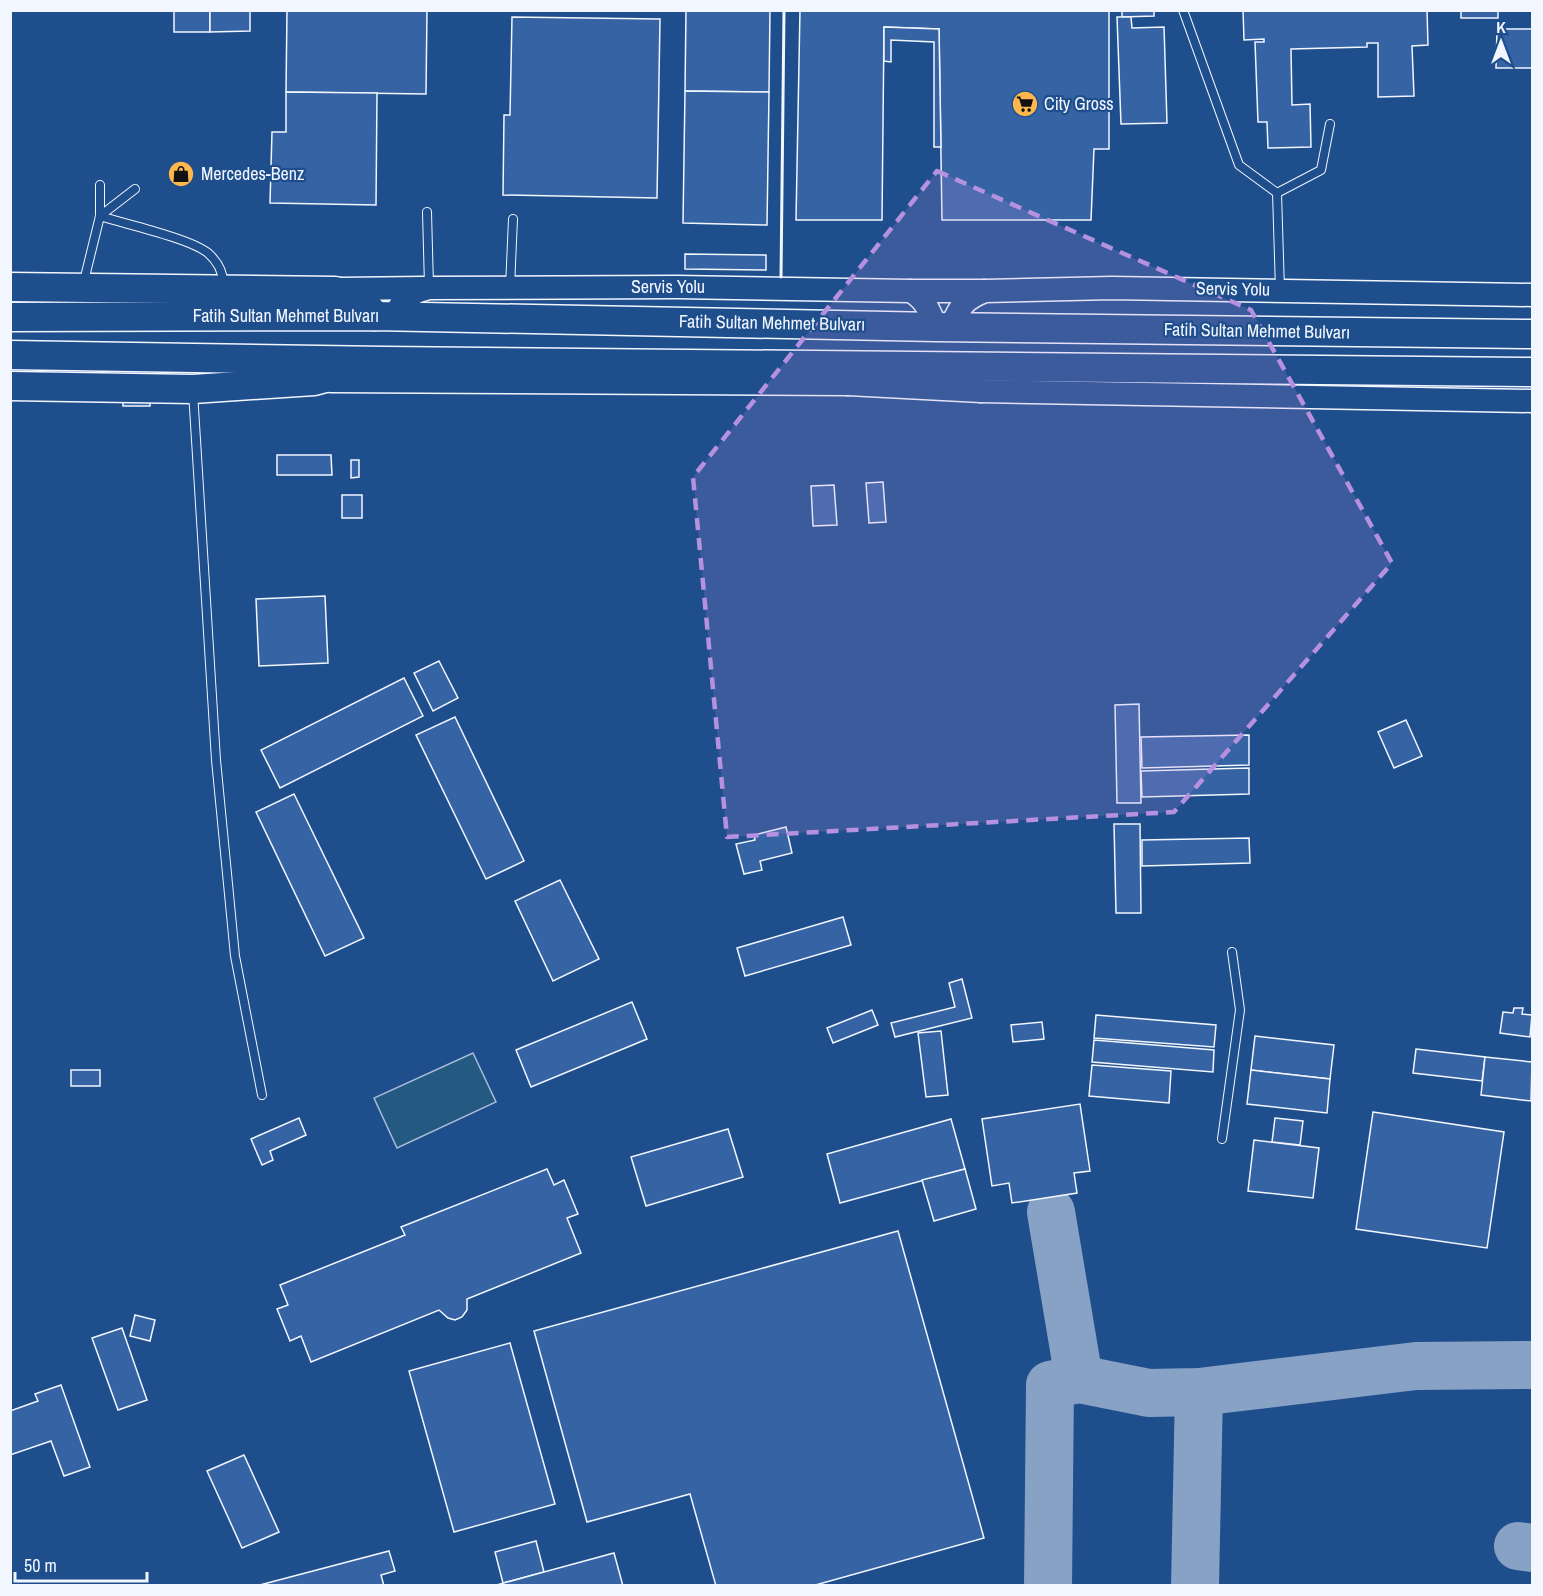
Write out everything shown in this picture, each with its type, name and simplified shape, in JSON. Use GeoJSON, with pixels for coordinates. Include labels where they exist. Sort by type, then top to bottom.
{"type":"FeatureCollection","features":[{"type":"Feature","properties":{"kind":"highway"},"geometry":{"type":"LineString","coordinates":[[10,287],[335,291],[357,296],[384,316]]}},
{"type":"Feature","properties":{"kind":"highway","name":"Fatih Sultan Mehmet Bulvarı"},"geometry":{"type":"LineString","coordinates":[[10,317],[384,316],[944,327],[1533,334]]}},
{"type":"Feature","properties":{"kind":"highway"},"geometry":{"type":"LineString","coordinates":[[10,355],[385,361],[1533,372]]}},
{"type":"Feature","properties":{"kind":"highway"},"geometry":{"type":"LineString","coordinates":[[10,386],[193,389],[314,381],[385,361]]}},
{"type":"Feature","properties":{"kind":"street","name":"Servis Yolu"},"geometry":{"type":"LineString","coordinates":[[384,316],[411,295],[429,288],[677,286],[985,291],[1112,288],[1533,294]]}},
{"type":"Feature","properties":{"kind":"street"},"geometry":{"type":"LineString","coordinates":[[310,290],[429,288]]}},
{"type":"Feature","properties":{"kind":"street"},"geometry":{"type":"LineString","coordinates":[[910,291],[916,294],[944,327],[962,304],[970,297],[985,291]]}},
{"type":"Feature","properties":{"kind":"street"},"geometry":{"type":"LineString","coordinates":[[848,384],[881,364]]}},
{"type":"Feature","properties":{"kind":"street"},"geometry":{"type":"LineString","coordinates":[[957,367],[981,391]]}},
{"type":"Feature","properties":{"kind":"street"},"geometry":{"type":"LineString","coordinates":[[314,381],[848,384],[981,391],[1533,401]]}},
{"type":"Feature","properties":{"kind":"lane"},"geometry":{"type":"LineString","coordinates":[[1183,10],[1239,165],[1277,193]]}},
{"type":"Feature","properties":{"kind":"lane"},"geometry":{"type":"LineString","coordinates":[[1277,193],[1321,170],[1330,124]]}},
{"type":"Feature","properties":{"kind":"lane"},"geometry":{"type":"LineString","coordinates":[[82,288],[100,216],[100,185]]}},
{"type":"Feature","properties":{"kind":"lane"},"geometry":{"type":"LineString","coordinates":[[100,216],[135,189]]}},
{"type":"Feature","properties":{"kind":"lane"},"geometry":{"type":"LineString","coordinates":[[1277,193],[1280,290]]}},
{"type":"Feature","properties":{"kind":"lane"},"geometry":{"type":"LineString","coordinates":[[427,212],[429,288]]}},
{"type":"Feature","properties":{"kind":"lane"},"geometry":{"type":"LineString","coordinates":[[100,216],[201,249],[223,273],[223,289]]}},
{"type":"Feature","properties":{"kind":"lane"},"geometry":{"type":"LineString","coordinates":[[510,288],[513,219]]}},
{"type":"Feature","properties":{"kind":"lane"},"geometry":{"type":"LineString","coordinates":[[193,389],[216,760],[235,956],[262,1095]]}},
{"type":"Feature","properties":{"kind":"lane"},"geometry":{"type":"LineString","coordinates":[[1222,1139],[1239,1010],[1232,952]]}},
{"type":"Feature","properties":{"kind":"highlighted area"},"geometry":{"type":"Polygon","coordinates":[[[937,171],[1251,310],[1392,563],[1174,812],[727,837],[693,477],[937,171]]]}},
{"type":"Feature","properties":{"kind":"shaded area"},"geometry":{"type":"Polygon","coordinates":[[[473,1053],[496,1102],[397,1148],[374,1098],[473,1053]]]}},
{"type":"Feature","properties":{"kind":"building"},"geometry":{"type":"Polygon","coordinates":[[[174,10],[210,10],[210,32],[174,32],[174,10]]]}},
{"type":"Feature","properties":{"kind":"building"},"geometry":{"type":"Polygon","coordinates":[[[210,10],[250,10],[250,31],[210,32],[210,10]]]}},
{"type":"Feature","properties":{"kind":"building"},"geometry":{"type":"Polygon","coordinates":[[[287,10],[427,10],[426,94],[286,92],[287,10]]]}},
{"type":"Feature","properties":{"kind":"building"},"geometry":{"type":"Polygon","coordinates":[[[686,10],[770,10],[769,92],[685,91],[686,10]]]}},
{"type":"Feature","properties":{"kind":"building","name":"City Gross"},"geometry":{"type":"Polygon","coordinates":[[[800,10],[1109,10],[1109,149],[1094,149],[1091,220],[942,220],[939,29],[884,27],[882,220],[796,220],[800,10]]]}},
{"type":"Feature","properties":{"kind":"building"},"geometry":{"type":"Polygon","coordinates":[[[1122,10],[1154,10],[1154,16],[1122,17],[1122,10]]]}},
{"type":"Feature","properties":{"kind":"building"},"geometry":{"type":"Polygon","coordinates":[[[1243,10],[1427,10],[1428,45],[1412,46],[1414,96],[1378,97],[1378,43],[1367,43],[1367,47],[1291,49],[1292,105],[1310,104],[1311,147],[1268,148],[1267,122],[1258,122],[1255,42],[1264,42],[1264,39],[1244,40],[1243,10]]]}},
{"type":"Feature","properties":{"kind":"building"},"geometry":{"type":"Polygon","coordinates":[[[1461,10],[1498,10],[1498,18],[1461,18],[1461,10]]]}},
{"type":"Feature","properties":{"kind":"building"},"geometry":{"type":"Polygon","coordinates":[[[512,17],[660,19],[657,198],[503,195],[504,115],[510,115],[512,17]]]}},
{"type":"Feature","properties":{"kind":"building"},"geometry":{"type":"Polygon","coordinates":[[[1117,17],[1131,17],[1132,28],[1164,27],[1167,123],[1121,124],[1117,17]]]}},
{"type":"Feature","properties":{"kind":"building"},"geometry":{"type":"Polygon","coordinates":[[[884,27],[939,29],[941,147],[934,147],[934,42],[891,40],[891,62],[884,61],[884,27]]]}},
{"type":"Feature","properties":{"kind":"building"},"geometry":{"type":"Polygon","coordinates":[[[1497,29],[1532,29],[1532,68],[1496,68],[1497,29]]]}},
{"type":"Feature","properties":{"kind":"building"},"geometry":{"type":"Polygon","coordinates":[[[685,91],[769,92],[767,225],[683,223],[685,91]]]}},
{"type":"Feature","properties":{"kind":"building"},"geometry":{"type":"Polygon","coordinates":[[[286,92],[377,93],[376,205],[270,203],[272,132],[286,132],[286,92]]]}},
{"type":"Feature","properties":{"kind":"building"},"geometry":{"type":"Polygon","coordinates":[[[685,254],[766,255],[766,270],[685,269],[685,254]]]}},
{"type":"Feature","properties":{"kind":"building"},"geometry":{"type":"Polygon","coordinates":[[[123,399],[150,399],[150,406],[123,406],[123,399]]]}},
{"type":"Feature","properties":{"kind":"building"},"geometry":{"type":"Polygon","coordinates":[[[277,455],[331,455],[332,475],[277,475],[277,455]]]}},
{"type":"Feature","properties":{"kind":"building"},"geometry":{"type":"Polygon","coordinates":[[[351,460],[359,460],[359,477],[351,478],[351,460]]]}},
{"type":"Feature","properties":{"kind":"building"},"geometry":{"type":"Polygon","coordinates":[[[883,482],[886,522],[869,523],[866,483],[883,482]]]}},
{"type":"Feature","properties":{"kind":"building"},"geometry":{"type":"Polygon","coordinates":[[[834,485],[837,525],[813,526],[811,486],[834,485]]]}},
{"type":"Feature","properties":{"kind":"building"},"geometry":{"type":"Polygon","coordinates":[[[342,495],[362,495],[362,518],[342,518],[342,495]]]}},
{"type":"Feature","properties":{"kind":"building"},"geometry":{"type":"Polygon","coordinates":[[[325,596],[328,663],[259,666],[256,599],[325,596]]]}},
{"type":"Feature","properties":{"kind":"building"},"geometry":{"type":"Polygon","coordinates":[[[439,661],[458,698],[433,711],[414,673],[439,661]]]}},
{"type":"Feature","properties":{"kind":"building"},"geometry":{"type":"Polygon","coordinates":[[[404,678],[423,716],[280,788],[261,750],[404,678]]]}},
{"type":"Feature","properties":{"kind":"building"},"geometry":{"type":"Polygon","coordinates":[[[1139,704],[1141,803],[1117,803],[1115,705],[1139,704]]]}},
{"type":"Feature","properties":{"kind":"building"},"geometry":{"type":"Polygon","coordinates":[[[455,717],[524,861],[486,879],[416,735],[455,717]]]}},
{"type":"Feature","properties":{"kind":"building"},"geometry":{"type":"Polygon","coordinates":[[[1406,720],[1422,756],[1394,768],[1378,732],[1406,720]]]}},
{"type":"Feature","properties":{"kind":"building"},"geometry":{"type":"Polygon","coordinates":[[[1249,735],[1249,765],[1142,768],[1141,737],[1249,735]]]}},
{"type":"Feature","properties":{"kind":"building"},"geometry":{"type":"Polygon","coordinates":[[[1249,768],[1249,794],[1142,797],[1141,771],[1249,768]]]}},
{"type":"Feature","properties":{"kind":"building"},"geometry":{"type":"Polygon","coordinates":[[[294,794],[364,938],[325,956],[256,812],[294,794]]]}},
{"type":"Feature","properties":{"kind":"building"},"geometry":{"type":"Polygon","coordinates":[[[1114,824],[1140,824],[1141,913],[1116,913],[1114,824]]]}},
{"type":"Feature","properties":{"kind":"building"},"geometry":{"type":"Polygon","coordinates":[[[786,827],[792,853],[760,861],[762,870],[744,874],[736,844],[755,840],[754,835],[786,827]]]}},
{"type":"Feature","properties":{"kind":"building"},"geometry":{"type":"Polygon","coordinates":[[[1249,838],[1250,863],[1142,866],[1142,840],[1249,838]]]}},
{"type":"Feature","properties":{"kind":"building"},"geometry":{"type":"Polygon","coordinates":[[[560,880],[599,959],[553,981],[515,901],[560,880]]]}},
{"type":"Feature","properties":{"kind":"building"},"geometry":{"type":"Polygon","coordinates":[[[843,917],[851,945],[745,976],[737,948],[843,917]]]}},
{"type":"Feature","properties":{"kind":"building"},"geometry":{"type":"Polygon","coordinates":[[[962,979],[972,1018],[895,1037],[891,1023],[955,1007],[949,983],[962,979]]]}},
{"type":"Feature","properties":{"kind":"building"},"geometry":{"type":"Polygon","coordinates":[[[632,1002],[647,1039],[531,1087],[516,1050],[632,1002]]]}},
{"type":"Feature","properties":{"kind":"building"},"geometry":{"type":"Polygon","coordinates":[[[1514,1008],[1523,1008],[1522,1014],[1532,1015],[1530,1037],[1500,1033],[1503,1012],[1513,1013],[1514,1008]]]}},
{"type":"Feature","properties":{"kind":"building"},"geometry":{"type":"Polygon","coordinates":[[[872,1010],[878,1025],[833,1043],[827,1028],[872,1010]]]}},
{"type":"Feature","properties":{"kind":"building"},"geometry":{"type":"Polygon","coordinates":[[[1096,1015],[1216,1025],[1214,1047],[1094,1038],[1096,1015]]]}},
{"type":"Feature","properties":{"kind":"building"},"geometry":{"type":"Polygon","coordinates":[[[1042,1022],[1044,1039],[1013,1042],[1011,1025],[1042,1022]]]}},
{"type":"Feature","properties":{"kind":"building"},"geometry":{"type":"Polygon","coordinates":[[[941,1031],[948,1095],[926,1097],[918,1033],[941,1031]]]}},
{"type":"Feature","properties":{"kind":"building"},"geometry":{"type":"Polygon","coordinates":[[[1255,1036],[1334,1045],[1330,1079],[1251,1070],[1255,1036]]]}},
{"type":"Feature","properties":{"kind":"building"},"geometry":{"type":"Polygon","coordinates":[[[1094,1040],[1214,1050],[1213,1072],[1092,1062],[1094,1040]]]}},
{"type":"Feature","properties":{"kind":"building"},"geometry":{"type":"Polygon","coordinates":[[[1416,1049],[1485,1057],[1482,1081],[1413,1073],[1416,1049]]]}},
{"type":"Feature","properties":{"kind":"building"},"geometry":{"type":"Polygon","coordinates":[[[1485,1057],[1532,1062],[1531,1101],[1481,1095],[1485,1057]]]}},
{"type":"Feature","properties":{"kind":"building"},"geometry":{"type":"Polygon","coordinates":[[[1092,1065],[1171,1071],[1169,1103],[1089,1096],[1092,1065]]]}},
{"type":"Feature","properties":{"kind":"building"},"geometry":{"type":"Polygon","coordinates":[[[71,1070],[100,1070],[100,1086],[71,1086],[71,1070]]]}},
{"type":"Feature","properties":{"kind":"building"},"geometry":{"type":"Polygon","coordinates":[[[1251,1070],[1330,1079],[1327,1113],[1247,1104],[1251,1070]]]}},
{"type":"Feature","properties":{"kind":"building"},"geometry":{"type":"Polygon","coordinates":[[[1080,1104],[1090,1171],[1074,1173],[1077,1193],[1012,1203],[1009,1183],[992,1186],[982,1119],[1080,1104]]]}},
{"type":"Feature","properties":{"kind":"building"},"geometry":{"type":"Polygon","coordinates":[[[1373,1112],[1504,1132],[1487,1248],[1356,1229],[1373,1112]]]}},
{"type":"Feature","properties":{"kind":"building"},"geometry":{"type":"Polygon","coordinates":[[[299,1118],[306,1135],[270,1151],[273,1160],[262,1165],[251,1139],[299,1118]]]}},
{"type":"Feature","properties":{"kind":"building"},"geometry":{"type":"Polygon","coordinates":[[[1275,1118],[1303,1121],[1300,1145],[1272,1142],[1275,1118]]]}},
{"type":"Feature","properties":{"kind":"building"},"geometry":{"type":"Polygon","coordinates":[[[951,1119],[965,1169],[840,1203],[827,1154],[951,1119]]]}},
{"type":"Feature","properties":{"kind":"building"},"geometry":{"type":"Polygon","coordinates":[[[728,1129],[743,1177],[646,1206],[631,1157],[728,1129]]]}},
{"type":"Feature","properties":{"kind":"building"},"geometry":{"type":"Polygon","coordinates":[[[1254,1140],[1319,1148],[1313,1198],[1248,1191],[1254,1140]]]}},
{"type":"Feature","properties":{"kind":"building"},"geometry":{"type":"Polygon","coordinates":[[[547,1169],[554,1185],[564,1180],[578,1214],[567,1218],[581,1253],[467,1299],[467,1310],[462,1317],[455,1320],[448,1318],[439,1310],[311,1362],[301,1336],[290,1341],[277,1309],[288,1305],[280,1285],[405,1235],[401,1227],[547,1169]]]}},
{"type":"Feature","properties":{"kind":"building"},"geometry":{"type":"Polygon","coordinates":[[[965,1169],[976,1209],[934,1221],[922,1180],[965,1169]]]}},
{"type":"Feature","properties":{"kind":"building"},"geometry":{"type":"Polygon","coordinates":[[[898,1231],[984,1538],[812,1586],[716,1586],[690,1494],[587,1522],[534,1331],[898,1231]]]}},
{"type":"Feature","properties":{"kind":"building"},"geometry":{"type":"Polygon","coordinates":[[[135,1315],[155,1320],[150,1341],[130,1336],[135,1315]]]}},
{"type":"Feature","properties":{"kind":"building"},"geometry":{"type":"Polygon","coordinates":[[[122,1328],[147,1400],[118,1410],[92,1338],[122,1328]]]}},
{"type":"Feature","properties":{"kind":"building"},"geometry":{"type":"Polygon","coordinates":[[[510,1343],[555,1504],[454,1532],[409,1371],[510,1343]]]}},
{"type":"Feature","properties":{"kind":"building"},"geometry":{"type":"Polygon","coordinates":[[[61,1385],[90,1467],[64,1476],[51,1441],[10,1455],[10,1411],[38,1401],[35,1394],[61,1385]]]}},
{"type":"Feature","properties":{"kind":"building"},"geometry":{"type":"Polygon","coordinates":[[[244,1455],[279,1532],[242,1548],[207,1471],[244,1455]]]}},
{"type":"Feature","properties":{"kind":"building"},"geometry":{"type":"Polygon","coordinates":[[[536,1541],[544,1572],[503,1583],[495,1552],[536,1541]]]}},
{"type":"Feature","properties":{"kind":"building"},"geometry":{"type":"Polygon","coordinates":[[[389,1551],[395,1571],[381,1575],[384,1586],[256,1586],[389,1551]]]}},
{"type":"Feature","properties":{"kind":"building"},"geometry":{"type":"Polygon","coordinates":[[[614,1553],[623,1586],[493,1586],[544,1572],[614,1553]]]}},
{"type":"Feature","properties":{"kind":"taxiway"},"geometry":{"type":"LineString","coordinates":[[1051,1212],[1079,1379]]}},
{"type":"Feature","properties":{"kind":"taxiway"},"geometry":{"type":"LineString","coordinates":[[1048,1586],[1050,1385],[1079,1379],[1149,1393],[1199,1392],[1416,1366],[1532,1365]]}},
{"type":"Feature","properties":{"kind":"taxiway"},"geometry":{"type":"LineString","coordinates":[[1195,1586],[1199,1392]]}},
{"type":"Feature","properties":{"kind":"taxiway"},"geometry":{"type":"LineString","coordinates":[[1518,1546],[1532,1548]]}},
{"type":"Feature","properties":{"kind":"wall"},"geometry":{"type":"LineString","coordinates":[[781,277],[784,10]]}},
{"type":"Feature","properties":{"kind":"place","name":"City Gross"},"geometry":{"type":"Point","coordinates":[1025,104]}},
{"type":"Feature","properties":{"kind":"place","name":"Mercedes-Benz"},"geometry":{"type":"Point","coordinates":[181,174]}}]}
